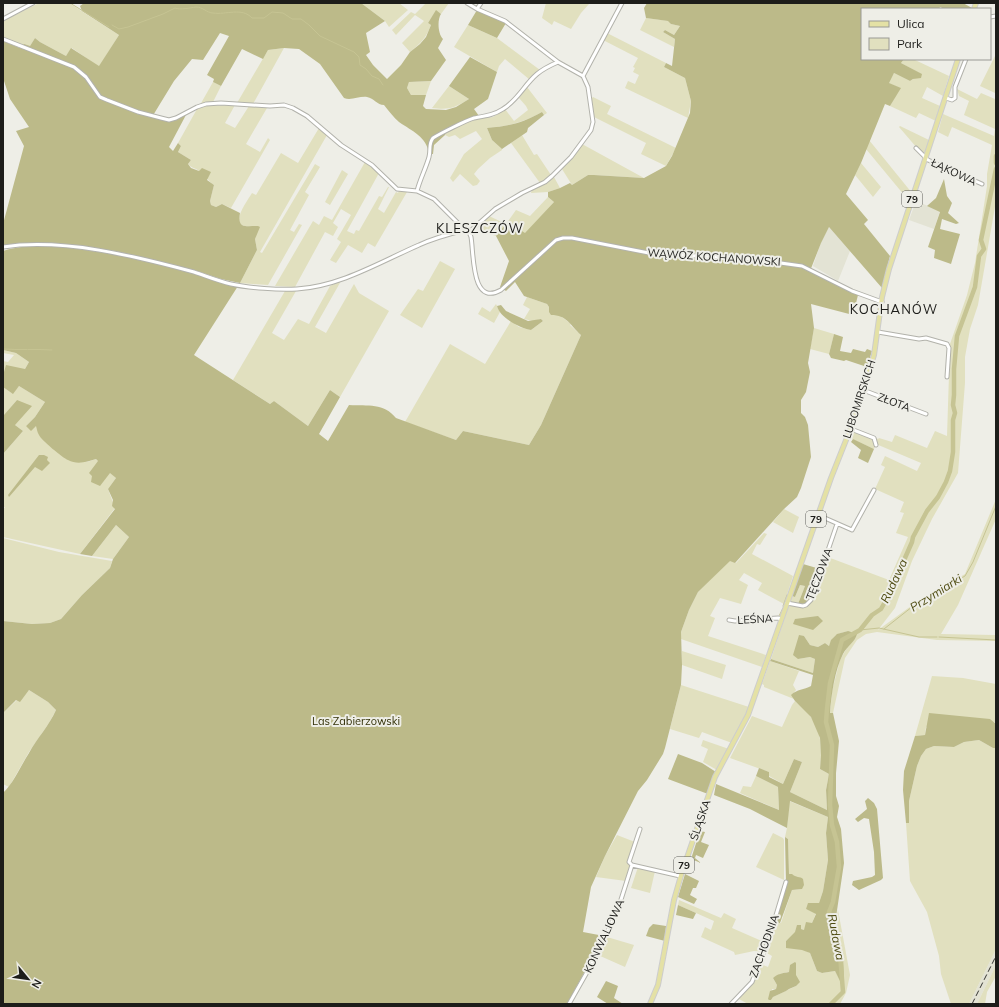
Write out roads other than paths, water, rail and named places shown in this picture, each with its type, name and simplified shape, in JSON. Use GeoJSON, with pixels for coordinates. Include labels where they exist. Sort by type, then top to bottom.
{"type":"FeatureCollection","features":[{"type":"Feature","properties":{"kind":"main road","name":"LUBOMIRSKICH"},"geometry":{"type":"LineString","coordinates":[[739,733],[751,708],[834,469],[851,429],[874,355],[882,302],[892,259],[958,60]]}},
{"type":"Feature","properties":{"kind":"main road","name":"ŚLĄSKA"},"geometry":{"type":"LineString","coordinates":[[650,1004],[658,985],[680,876],[715,777],[739,733]]}},
{"type":"Feature","properties":{"kind":"street"},"geometry":{"type":"LineString","coordinates":[[3,19],[33,3]]}},
{"type":"Feature","properties":{"kind":"street"},"geometry":{"type":"LineString","coordinates":[[3,39],[74,67],[86,77],[100,97],[106,100],[138,112],[169,120],[197,107],[213,104],[284,105],[293,108],[308,116],[344,147],[372,165],[397,189],[417,190],[434,199],[465,230],[469,232],[505,202],[545,182],[562,167],[591,130],[593,122],[588,87],[583,76],[558,62],[505,21],[467,3]]}},
{"type":"Feature","properties":{"kind":"street"},"geometry":{"type":"LineString","coordinates":[[477,9],[481,3]]}},
{"type":"Feature","properties":{"kind":"street"},"geometry":{"type":"LineString","coordinates":[[583,76],[622,3]]}},
{"type":"Feature","properties":{"kind":"street"},"geometry":{"type":"LineString","coordinates":[[946,98],[952,100],[955,98],[955,85],[966,60]]}},
{"type":"Feature","properties":{"kind":"street"},"geometry":{"type":"LineString","coordinates":[[417,190],[429,158],[430,143],[433,138],[465,122],[479,117],[489,116],[503,110],[516,100],[536,75],[545,68],[558,62]]}},
{"type":"Feature","properties":{"kind":"street"},"geometry":{"type":"LineString","coordinates":[[916,148],[926,159]]}},
{"type":"Feature","properties":{"kind":"street","name":"ŁĄKOWA"},"geometry":{"type":"LineString","coordinates":[[926,159],[982,184]]}},
{"type":"Feature","properties":{"kind":"street"},"geometry":{"type":"LineString","coordinates":[[3,247],[34,244],[85,249],[122,255],[245,286],[297,289],[334,282],[421,244],[465,230]]}},
{"type":"Feature","properties":{"kind":"street","name":"WĄWÓZ KOCHANOWSKI"},"geometry":{"type":"LineString","coordinates":[[469,232],[472,237],[475,270],[478,283],[487,293],[495,294],[501,290],[556,240],[572,238],[654,254],[752,259],[797,265],[809,269],[852,291],[882,302]]}},
{"type":"Feature","properties":{"kind":"street"},"geometry":{"type":"LineString","coordinates":[[878,332],[919,339],[926,338],[947,344],[949,348],[947,376]]}},
{"type":"Feature","properties":{"kind":"street","name":"ZŁOTA"},"geometry":{"type":"LineString","coordinates":[[863,390],[926,414]]}},
{"type":"Feature","properties":{"kind":"street"},"geometry":{"type":"LineString","coordinates":[[851,429],[874,438],[876,445]]}},
{"type":"Feature","properties":{"kind":"street"},"geometry":{"type":"LineString","coordinates":[[818,515],[852,530],[874,490]]}},
{"type":"Feature","properties":{"kind":"street","name":"TĘCZOWA"},"geometry":{"type":"LineString","coordinates":[[787,603],[803,606],[809,603],[826,559],[837,524]]}},
{"type":"Feature","properties":{"kind":"street","name":"LEŚNA"},"geometry":{"type":"LineString","coordinates":[[729,620],[781,619]]}},
{"type":"Feature","properties":{"kind":"street","name":"KONWALIOWA"},"geometry":{"type":"LineString","coordinates":[[569,1004],[595,958],[618,909],[632,865],[629,862],[640,829]]}},
{"type":"Feature","properties":{"kind":"street"},"geometry":{"type":"LineString","coordinates":[[632,865],[680,876]]}},
{"type":"Feature","properties":{"kind":"street","name":"ZACHODNIA"},"geometry":{"type":"LineString","coordinates":[[731,1004],[752,982],[768,942],[786,882]]}},
{"type":"Feature","properties":{"kind":"waterway"},"geometry":{"type":"LineString","coordinates":[[70,3],[109,27]]}},
{"type":"Feature","properties":{"kind":"waterway"},"geometry":{"type":"LineString","coordinates":[[112,25],[119,29],[128,27],[175,8],[182,9],[198,7],[211,13],[239,12],[252,18],[264,18],[272,12],[283,13],[292,19],[301,19],[320,36],[354,52],[359,57],[360,65],[372,76],[379,79],[383,85]]}},
{"type":"Feature","properties":{"kind":"waterway","name":"Rudawa"},"geometry":{"type":"LineString","coordinates":[[996,156],[996,163]]}},
{"type":"Feature","properties":{"kind":"waterway","name":"Rudawa"},"geometry":{"type":"LineString","coordinates":[[831,1004],[843,992],[840,954],[829,912],[833,902],[839,867],[837,842],[832,825],[830,805],[832,745],[826,722],[830,683],[842,640],[860,630],[872,615],[881,609],[899,577],[901,567],[913,537],[927,511],[938,497],[950,471],[953,452],[953,420],[955,413],[953,405],[954,369],[957,336],[975,287],[979,256],[984,249],[981,240],[996,169]]}},
{"type":"Feature","properties":{"kind":"waterway"},"geometry":{"type":"LineString","coordinates":[[3,349],[52,350]]}},
{"type":"Feature","properties":{"kind":"waterway","name":"Przymiarki"},"geometry":{"type":"LineString","coordinates":[[884,629],[917,603],[965,576],[973,562],[996,506]]}},
{"type":"Feature","properties":{"kind":"waterway"},"geometry":{"type":"LineString","coordinates":[[783,606],[787,595]]}},
{"type":"Feature","properties":{"kind":"waterway"},"geometry":{"type":"LineString","coordinates":[[779,616],[783,608]]}},
{"type":"Feature","properties":{"kind":"waterway"},"geometry":{"type":"LineString","coordinates":[[860,630],[879,628],[919,637],[937,637]]}},
{"type":"Feature","properties":{"kind":"waterway"},"geometry":{"type":"LineString","coordinates":[[939,637],[996,640]]}},
{"type":"Feature","properties":{"kind":"railway"},"geometry":{"type":"LineString","coordinates":[[972,1004],[996,956]]}},
{"type":"Feature","properties":{"kind":"district","name":"KLESZCZÓW"},"geometry":{"type":"Point","coordinates":[480,228]}},
{"type":"Feature","properties":{"kind":"district","name":"KOCHANÓW"},"geometry":{"type":"Point","coordinates":[894,309]}},
{"type":"Feature","properties":{"kind":"park label","name":"Las Zabierzowski"},"geometry":{"type":"Point","coordinates":[356,721]}}]}
